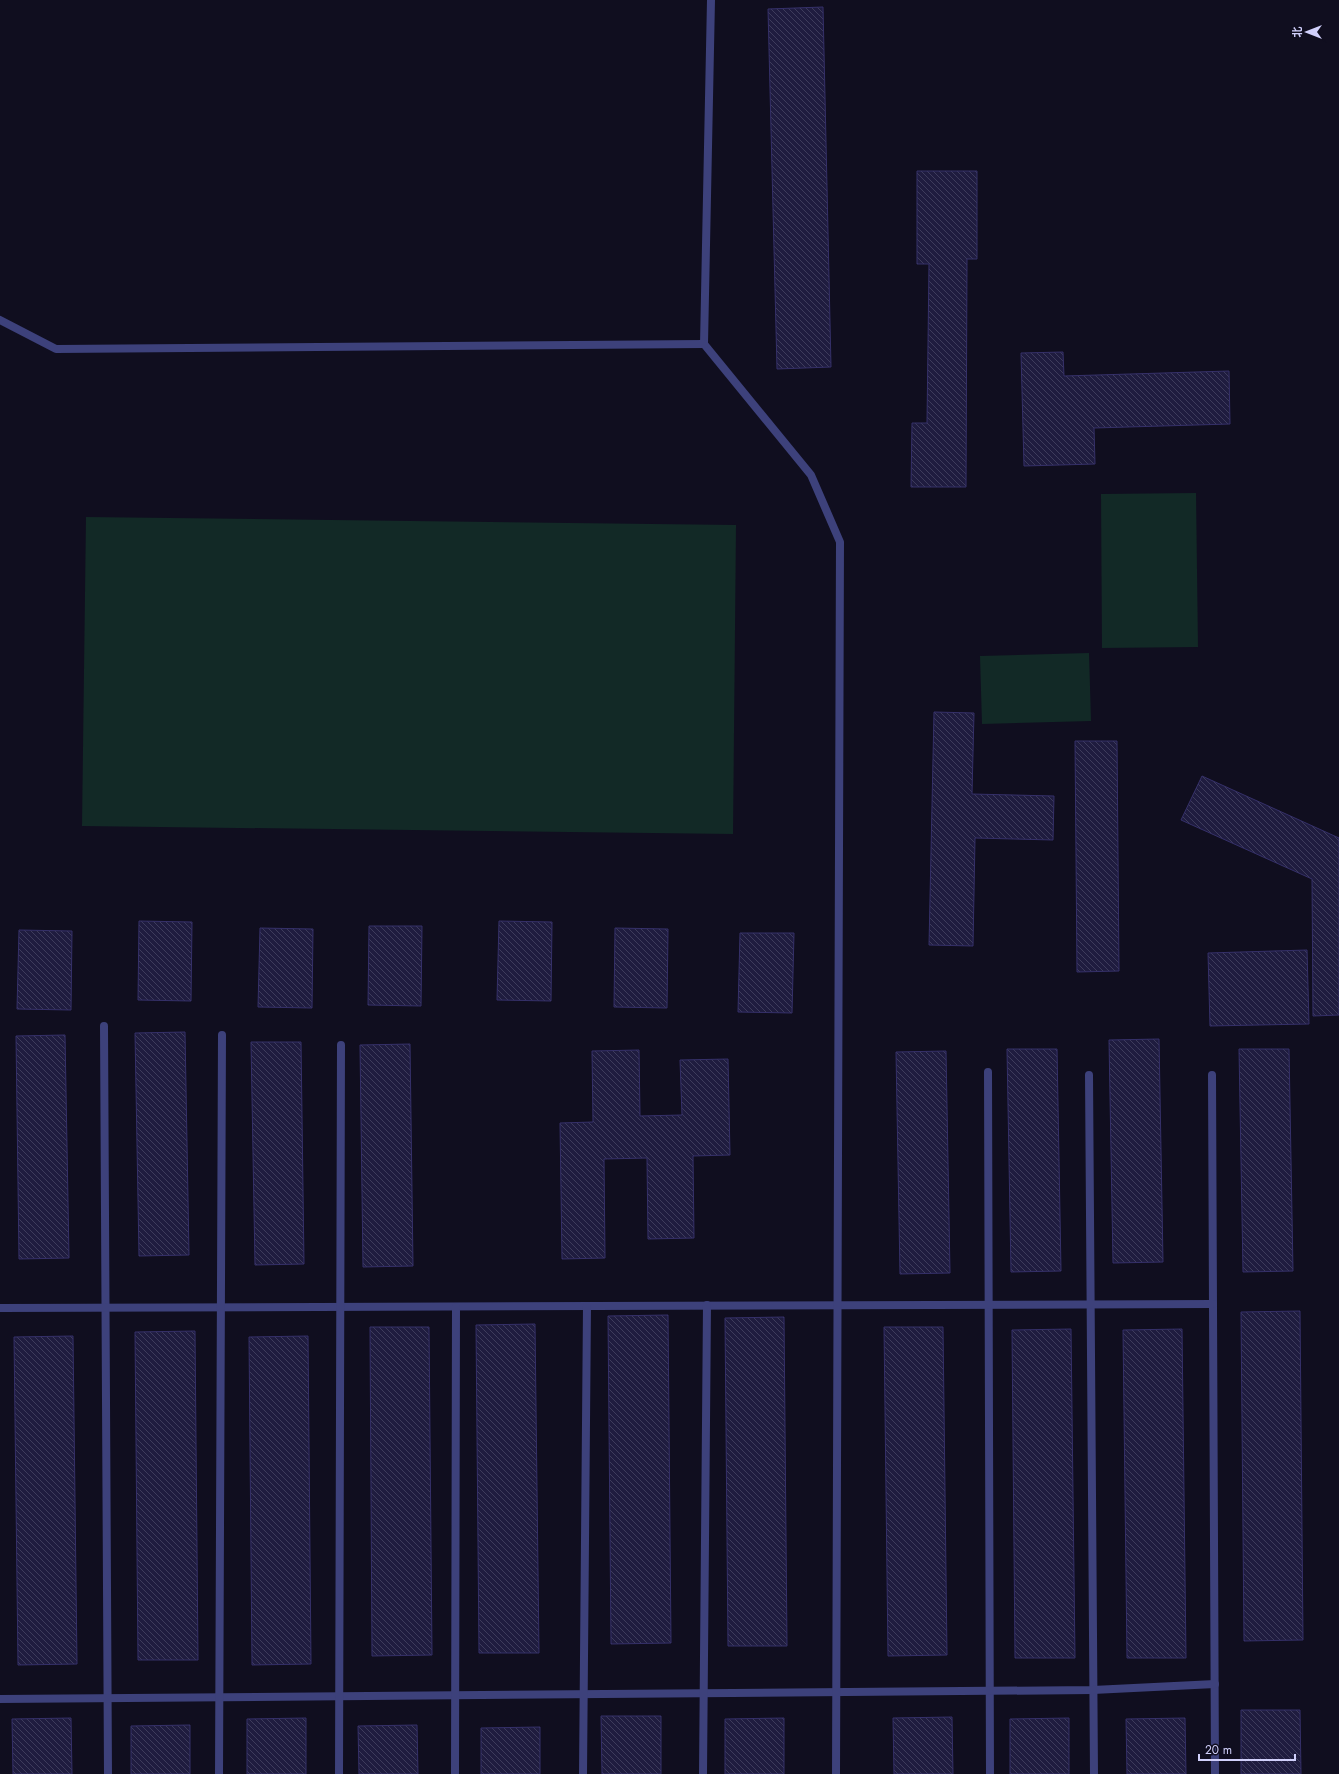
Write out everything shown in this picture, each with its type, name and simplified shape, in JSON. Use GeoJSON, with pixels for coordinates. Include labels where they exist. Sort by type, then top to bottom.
{"type":"FeatureCollection","features":[{"type":"Feature","properties":{"kind":"street"},"geometry":{"type":"LineString","coordinates":[[712,0],[704,344],[811,475],[840,542],[836,1774]]}},
{"type":"Feature","properties":{"kind":"street"},"geometry":{"type":"LineString","coordinates":[[0,320],[56,349],[704,344]]}},
{"type":"Feature","properties":{"kind":"street"},"geometry":{"type":"LineString","coordinates":[[104,1026],[108,1774]]}},
{"type":"Feature","properties":{"kind":"street"},"geometry":{"type":"LineString","coordinates":[[219,1774],[222,1035]]}},
{"type":"Feature","properties":{"kind":"street"},"geometry":{"type":"LineString","coordinates":[[339,1774],[341,1045]]}},
{"type":"Feature","properties":{"kind":"street"},"geometry":{"type":"LineString","coordinates":[[988,1072],[990,1774]]}},
{"type":"Feature","properties":{"kind":"street"},"geometry":{"type":"LineString","coordinates":[[1089,1076],[1094,1774]]}},
{"type":"Feature","properties":{"kind":"street"},"geometry":{"type":"LineString","coordinates":[[1212,1076],[1215,1774]]}},
{"type":"Feature","properties":{"kind":"street"},"geometry":{"type":"LineString","coordinates":[[0,1308],[1213,1304]]}},
{"type":"Feature","properties":{"kind":"street"},"geometry":{"type":"LineString","coordinates":[[703,1774],[706,1305]]}},
{"type":"Feature","properties":{"kind":"street"},"geometry":{"type":"LineString","coordinates":[[455,1774],[456,1306]]}},
{"type":"Feature","properties":{"kind":"street"},"geometry":{"type":"LineString","coordinates":[[582,1774],[587,1306]]}},
{"type":"Feature","properties":{"kind":"street"},"geometry":{"type":"LineString","coordinates":[[0,1699],[1093,1690],[1215,1684]]}},
{"type":"Feature","properties":{"kind":"green space"},"geometry":{"type":"Polygon","coordinates":[[[1196,493],[1198,647],[1102,648],[1101,494],[1196,493]]]}},
{"type":"Feature","properties":{"kind":"green space"},"geometry":{"type":"Polygon","coordinates":[[[86,517],[736,525],[733,834],[82,826],[86,517]]]}},
{"type":"Feature","properties":{"kind":"green space"},"geometry":{"type":"Polygon","coordinates":[[[1089,653],[1091,721],[982,724],[980,656],[1089,653]]]}},
{"type":"Feature","properties":{"kind":"building"},"geometry":{"type":"Polygon","coordinates":[[[823,7],[831,367],[777,369],[768,9],[823,7]]]}},
{"type":"Feature","properties":{"kind":"building"},"geometry":{"type":"Polygon","coordinates":[[[917,171],[977,171],[977,259],[967,259],[966,487],[911,487],[912,423],[927,423],[929,264],[917,264],[917,171]]]}},
{"type":"Feature","properties":{"kind":"building"},"geometry":{"type":"Polygon","coordinates":[[[1063,352],[1064,376],[1229,371],[1230,424],[1094,428],[1095,464],[1024,466],[1021,353],[1063,352]]]}},
{"type":"Feature","properties":{"kind":"building"},"geometry":{"type":"Polygon","coordinates":[[[934,712],[974,713],[972,794],[1054,796],[1053,840],[975,838],[973,946],[929,945],[934,712]]]}},
{"type":"Feature","properties":{"kind":"building"},"geometry":{"type":"Polygon","coordinates":[[[1075,741],[1117,741],[1119,971],[1077,972],[1075,741]]]}},
{"type":"Feature","properties":{"kind":"building"},"geometry":{"type":"Polygon","coordinates":[[[1202,776],[1339,838],[1339,1015],[1313,1016],[1312,879],[1181,820],[1202,776]]]}},
{"type":"Feature","properties":{"kind":"building"},"geometry":{"type":"Polygon","coordinates":[[[139,921],[192,922],[191,1001],[138,1000],[139,921]]]}},
{"type":"Feature","properties":{"kind":"building"},"geometry":{"type":"Polygon","coordinates":[[[499,921],[552,922],[551,1001],[497,1000],[499,921]]]}},
{"type":"Feature","properties":{"kind":"building"},"geometry":{"type":"Polygon","coordinates":[[[369,926],[422,926],[421,1006],[368,1005],[369,926]]]}},
{"type":"Feature","properties":{"kind":"building"},"geometry":{"type":"Polygon","coordinates":[[[260,928],[313,929],[312,1008],[258,1007],[260,928]]]}},
{"type":"Feature","properties":{"kind":"building"},"geometry":{"type":"Polygon","coordinates":[[[615,928],[668,929],[667,1008],[614,1007],[615,928]]]}},
{"type":"Feature","properties":{"kind":"building"},"geometry":{"type":"Polygon","coordinates":[[[19,930],[72,931],[71,1010],[17,1009],[19,930]]]}},
{"type":"Feature","properties":{"kind":"building"},"geometry":{"type":"Polygon","coordinates":[[[740,933],[794,933],[792,1013],[738,1012],[740,933]]]}},
{"type":"Feature","properties":{"kind":"building"},"geometry":{"type":"Polygon","coordinates":[[[1307,950],[1309,1024],[1210,1026],[1208,953],[1307,950]]]}},
{"type":"Feature","properties":{"kind":"building"},"geometry":{"type":"Polygon","coordinates":[[[185,1032],[189,1255],[139,1256],[135,1033],[185,1032]]]}},
{"type":"Feature","properties":{"kind":"building"},"geometry":{"type":"Polygon","coordinates":[[[65,1035],[69,1258],[19,1259],[16,1036],[65,1035]]]}},
{"type":"Feature","properties":{"kind":"building"},"geometry":{"type":"Polygon","coordinates":[[[1159,1039],[1163,1262],[1113,1263],[1109,1040],[1159,1039]]]}},
{"type":"Feature","properties":{"kind":"building"},"geometry":{"type":"Polygon","coordinates":[[[251,1042],[301,1042],[304,1264],[255,1265],[251,1042]]]}},
{"type":"Feature","properties":{"kind":"building"},"geometry":{"type":"Polygon","coordinates":[[[410,1044],[413,1266],[363,1267],[360,1045],[410,1044]]]}},
{"type":"Feature","properties":{"kind":"building"},"geometry":{"type":"Polygon","coordinates":[[[1007,1049],[1057,1049],[1061,1271],[1011,1272],[1007,1049]]]}},
{"type":"Feature","properties":{"kind":"building"},"geometry":{"type":"Polygon","coordinates":[[[1239,1049],[1289,1049],[1293,1271],[1243,1272],[1239,1049]]]}},
{"type":"Feature","properties":{"kind":"building"},"geometry":{"type":"Polygon","coordinates":[[[639,1050],[640,1116],[682,1115],[680,1060],[728,1059],[730,1155],[693,1156],[694,1238],[648,1239],[647,1158],[604,1159],[605,1258],[562,1259],[560,1123],[593,1122],[592,1051],[639,1050]]]}},
{"type":"Feature","properties":{"kind":"building"},"geometry":{"type":"Polygon","coordinates":[[[946,1051],[950,1273],[900,1274],[896,1052],[946,1051]]]}},
{"type":"Feature","properties":{"kind":"building"},"geometry":{"type":"Polygon","coordinates":[[[1300,1311],[1303,1640],[1244,1641],[1241,1312],[1300,1311]]]}},
{"type":"Feature","properties":{"kind":"building"},"geometry":{"type":"Polygon","coordinates":[[[668,1315],[671,1643],[611,1644],[608,1316],[668,1315]]]}},
{"type":"Feature","properties":{"kind":"building"},"geometry":{"type":"Polygon","coordinates":[[[784,1317],[787,1646],[728,1646],[725,1318],[784,1317]]]}},
{"type":"Feature","properties":{"kind":"building"},"geometry":{"type":"Polygon","coordinates":[[[535,1324],[539,1653],[479,1653],[476,1325],[535,1324]]]}},
{"type":"Feature","properties":{"kind":"building"},"geometry":{"type":"Polygon","coordinates":[[[370,1327],[429,1327],[432,1655],[372,1656],[370,1327]]]}},
{"type":"Feature","properties":{"kind":"building"},"geometry":{"type":"Polygon","coordinates":[[[884,1327],[943,1327],[947,1655],[888,1656],[884,1327]]]}},
{"type":"Feature","properties":{"kind":"building"},"geometry":{"type":"Polygon","coordinates":[[[1071,1329],[1075,1658],[1015,1658],[1012,1330],[1071,1329]]]}},
{"type":"Feature","properties":{"kind":"building"},"geometry":{"type":"Polygon","coordinates":[[[1182,1329],[1186,1658],[1127,1658],[1123,1330],[1182,1329]]]}},
{"type":"Feature","properties":{"kind":"building"},"geometry":{"type":"Polygon","coordinates":[[[195,1331],[198,1660],[138,1660],[135,1332],[195,1331]]]}},
{"type":"Feature","properties":{"kind":"building"},"geometry":{"type":"Polygon","coordinates":[[[73,1336],[77,1664],[18,1665],[14,1337],[73,1336]]]}},
{"type":"Feature","properties":{"kind":"building"},"geometry":{"type":"Polygon","coordinates":[[[308,1336],[311,1664],[252,1665],[249,1337],[308,1336]]]}},
{"type":"Feature","properties":{"kind":"building"},"geometry":{"type":"Polygon","coordinates":[[[1241,1710],[1300,1710],[1301,1774],[1241,1774],[1241,1710]]]}},
{"type":"Feature","properties":{"kind":"building"},"geometry":{"type":"Polygon","coordinates":[[[601,1716],[661,1716],[661,1774],[602,1774],[601,1716]]]}},
{"type":"Feature","properties":{"kind":"building"},"geometry":{"type":"Polygon","coordinates":[[[952,1717],[953,1774],[894,1774],[893,1718],[952,1717]]]}},
{"type":"Feature","properties":{"kind":"building"},"geometry":{"type":"Polygon","coordinates":[[[71,1718],[72,1774],[13,1774],[12,1719],[71,1718]]]}},
{"type":"Feature","properties":{"kind":"building"},"geometry":{"type":"Polygon","coordinates":[[[306,1718],[306,1774],[247,1774],[247,1719],[306,1718]]]}},
{"type":"Feature","properties":{"kind":"building"},"geometry":{"type":"Polygon","coordinates":[[[784,1718],[784,1774],[725,1774],[725,1719],[784,1718]]]}},
{"type":"Feature","properties":{"kind":"building"},"geometry":{"type":"Polygon","coordinates":[[[1069,1718],[1069,1774],[1010,1774],[1010,1719],[1069,1718]]]}},
{"type":"Feature","properties":{"kind":"building"},"geometry":{"type":"Polygon","coordinates":[[[1185,1718],[1186,1774],[1127,1774],[1126,1719],[1185,1718]]]}},
{"type":"Feature","properties":{"kind":"building"},"geometry":{"type":"Polygon","coordinates":[[[190,1725],[190,1774],[131,1774],[131,1726],[190,1725]]]}},
{"type":"Feature","properties":{"kind":"building"},"geometry":{"type":"Polygon","coordinates":[[[417,1725],[418,1774],[359,1774],[358,1726],[417,1725]]]}},
{"type":"Feature","properties":{"kind":"building"},"geometry":{"type":"Polygon","coordinates":[[[540,1727],[540,1774],[481,1774],[481,1728],[540,1727]]]}}]}
